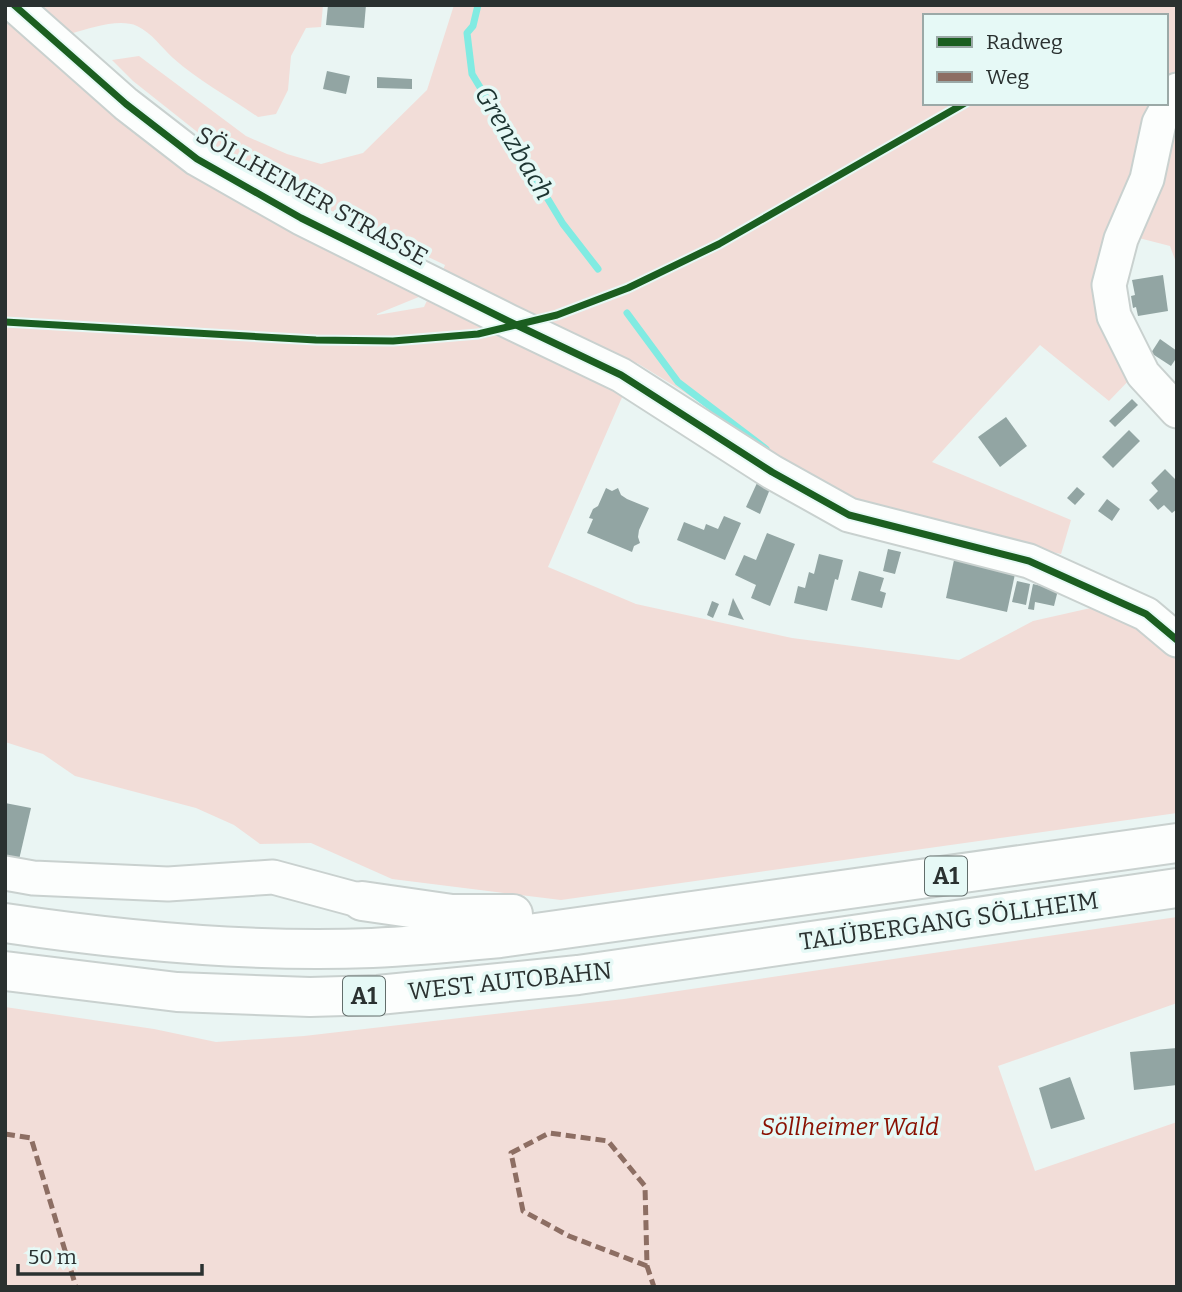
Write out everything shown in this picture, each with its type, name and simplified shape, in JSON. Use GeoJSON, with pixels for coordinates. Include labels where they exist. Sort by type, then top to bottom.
{"type":"FeatureCollection","features":[{"type":"Feature","properties":{"kind":"highway","name":"TALÜBERGANG SÖLLHEIM"},"geometry":{"type":"LineString","coordinates":[[714,909],[1177,843]]}},
{"type":"Feature","properties":{"kind":"highway","name":"TALÜBERGANG SÖLLHEIM"},"geometry":{"type":"LineString","coordinates":[[722,954],[1177,888]]}},
{"type":"Feature","properties":{"kind":"highway"},"geometry":{"type":"LineString","coordinates":[[362,901],[452,914],[490,915],[549,911],[576,915],[601,923]]}},
{"type":"Feature","properties":{"kind":"highway","name":"WEST AUTOBAHN"},"geometry":{"type":"LineString","coordinates":[[5,923],[165,942],[293,948],[370,948],[500,938],[714,909]]}},
{"type":"Feature","properties":{"kind":"highway","name":"WEST AUTOBAHN"},"geometry":{"type":"LineString","coordinates":[[5,971],[177,992],[245,996],[337,996],[442,991],[518,983],[722,954]]}},
{"type":"Feature","properties":{"kind":"street","name":"SÖLLHEIMER STRASSE"},"geometry":{"type":"LineString","coordinates":[[14,5],[126,104],[197,159],[301,218],[621,375],[772,472],[849,515],[1029,561],[1146,614],[1177,640]]}},
{"type":"Feature","properties":{"kind":"street"},"geometry":{"type":"LineString","coordinates":[[1177,90],[1158,124],[1147,179],[1121,239],[1110,285],[1115,316],[1143,374],[1177,411]]}},
{"type":"Feature","properties":{"kind":"street"},"geometry":{"type":"LineString","coordinates":[[5,873],[33,878],[168,884],[273,877],[362,901]]}},
{"type":"Feature","properties":{"kind":"green space"},"geometry":{"type":"Polygon","coordinates":[[[5,5],[323,5],[321,27],[306,28],[291,56],[288,90],[276,114],[258,117],[193,74],[152,36],[137,26],[114,23],[73,33],[111,71],[210,152],[357,232],[443,270],[445,265],[313,202],[215,146],[133,81],[112,60],[139,56],[246,136],[287,154],[321,164],[363,153],[427,90],[454,5],[1177,5],[1177,265],[1170,246],[1135,237],[1109,256],[1134,375],[1109,401],[1040,345],[932,462],[1071,520],[1061,554],[877,514],[832,494],[681,390],[637,363],[548,567],[636,604],[792,638],[959,660],[1033,621],[1104,605],[1177,658],[1177,813],[561,900],[392,879],[311,843],[260,844],[234,825],[196,808],[75,776],[43,754],[5,742],[5,5]],[[431,292],[377,315],[424,307],[431,292]]]}},
{"type":"Feature","properties":{"kind":"green space","name":"Söllheimer Wald"},"geometry":{"type":"Polygon","coordinates":[[[1177,917],[1177,1003],[998,1066],[1035,1171],[1177,1122],[1177,1287],[5,1287],[5,1007],[154,1029],[216,1042],[304,1036],[624,999],[1177,917]]]}},
{"type":"Feature","properties":{"kind":"building"},"geometry":{"type":"Polygon","coordinates":[[[328,5],[366,5],[364,28],[326,25],[328,5]]]}},
{"type":"Feature","properties":{"kind":"building"},"geometry":{"type":"Polygon","coordinates":[[[327,71],[350,76],[346,94],[323,89],[327,71]]]}},
{"type":"Feature","properties":{"kind":"building"},"geometry":{"type":"Polygon","coordinates":[[[377,77],[412,79],[412,89],[377,88],[377,77]]]}},
{"type":"Feature","properties":{"kind":"building"},"geometry":{"type":"Polygon","coordinates":[[[1163,275],[1168,311],[1138,316],[1131,296],[1135,295],[1132,280],[1163,275]]]}},
{"type":"Feature","properties":{"kind":"building"},"geometry":{"type":"Polygon","coordinates":[[[1160,339],[1177,351],[1177,357],[1171,366],[1151,353],[1160,339]]]}},
{"type":"Feature","properties":{"kind":"building"},"geometry":{"type":"Polygon","coordinates":[[[1132,399],[1138,405],[1115,427],[1109,421],[1132,399]]]}},
{"type":"Feature","properties":{"kind":"building"},"geometry":{"type":"Polygon","coordinates":[[[1006,417],[1027,446],[1000,467],[978,437],[1006,417]]]}},
{"type":"Feature","properties":{"kind":"building"},"geometry":{"type":"Polygon","coordinates":[[[1129,430],[1140,441],[1113,468],[1102,457],[1129,430]]]}},
{"type":"Feature","properties":{"kind":"building"},"geometry":{"type":"Polygon","coordinates":[[[1165,469],[1177,481],[1177,509],[1172,513],[1164,505],[1158,510],[1149,500],[1158,491],[1151,483],[1165,469]]]}},
{"type":"Feature","properties":{"kind":"building"},"geometry":{"type":"Polygon","coordinates":[[[757,483],[770,489],[760,514],[746,507],[757,483]]]}},
{"type":"Feature","properties":{"kind":"building"},"geometry":{"type":"Polygon","coordinates":[[[1077,487],[1085,494],[1075,505],[1067,498],[1077,487]]]}},
{"type":"Feature","properties":{"kind":"building"},"geometry":{"type":"Polygon","coordinates":[[[606,488],[612,491],[618,488],[621,495],[627,499],[649,508],[639,530],[640,543],[634,546],[632,552],[587,533],[593,519],[589,518],[606,488]]]}},
{"type":"Feature","properties":{"kind":"building"},"geometry":{"type":"Polygon","coordinates":[[[1107,499],[1120,509],[1112,521],[1098,511],[1107,499]]]}},
{"type":"Feature","properties":{"kind":"building"},"geometry":{"type":"Polygon","coordinates":[[[724,516],[741,523],[725,560],[677,540],[684,522],[704,530],[706,524],[718,529],[724,516]]]}},
{"type":"Feature","properties":{"kind":"building"},"geometry":{"type":"Polygon","coordinates":[[[767,533],[795,544],[770,606],[751,598],[756,585],[735,575],[744,555],[756,560],[767,533]]]}},
{"type":"Feature","properties":{"kind":"building"},"geometry":{"type":"Polygon","coordinates":[[[888,549],[901,552],[895,574],[883,571],[888,549]]]}},
{"type":"Feature","properties":{"kind":"building"},"geometry":{"type":"Polygon","coordinates":[[[819,554],[843,560],[827,611],[794,603],[798,586],[805,588],[809,572],[814,574],[819,554]]]}},
{"type":"Feature","properties":{"kind":"building"},"geometry":{"type":"Polygon","coordinates":[[[954,560],[1015,574],[1007,612],[946,598],[954,560]]]}},
{"type":"Feature","properties":{"kind":"building"},"geometry":{"type":"Polygon","coordinates":[[[859,571],[884,578],[880,591],[886,593],[882,608],[851,600],[859,571]]]}},
{"type":"Feature","properties":{"kind":"building"},"geometry":{"type":"Polygon","coordinates":[[[1017,581],[1030,584],[1026,605],[1012,602],[1017,581]]]}},
{"type":"Feature","properties":{"kind":"building"},"geometry":{"type":"Polygon","coordinates":[[[1033,584],[1058,590],[1054,606],[1035,602],[1034,610],[1028,609],[1033,584]]]}},
{"type":"Feature","properties":{"kind":"building"},"geometry":{"type":"Polygon","coordinates":[[[733,598],[744,620],[728,615],[733,598]]]}},
{"type":"Feature","properties":{"kind":"building"},"geometry":{"type":"Polygon","coordinates":[[[712,601],[719,604],[713,618],[707,615],[712,601]]]}},
{"type":"Feature","properties":{"kind":"building"},"geometry":{"type":"Polygon","coordinates":[[[5,803],[31,808],[18,864],[5,862],[5,803]]]}},
{"type":"Feature","properties":{"kind":"building"},"geometry":{"type":"Polygon","coordinates":[[[1177,1048],[1177,1085],[1134,1090],[1130,1052],[1177,1048]]]}},
{"type":"Feature","properties":{"kind":"building"},"geometry":{"type":"Polygon","coordinates":[[[1070,1077],[1085,1119],[1051,1129],[1039,1088],[1070,1077]]]}},
{"type":"Feature","properties":{"kind":"waterway","name":"Grenzbach"},"geometry":{"type":"LineString","coordinates":[[478,5],[473,26],[467,33],[472,74],[563,224],[598,269]]}},
{"type":"Feature","properties":{"kind":"waterway","name":"Grenzbach"},"geometry":{"type":"LineString","coordinates":[[627,313],[678,382],[766,449]]}},
{"type":"Feature","properties":{"kind":"marked path"},"geometry":{"type":"LineString","coordinates":[[647,1266],[569,1236],[523,1211],[511,1153],[549,1133],[608,1141],[645,1186],[647,1266],[654,1287]]}},
{"type":"Feature","properties":{"kind":"marked path"},"geometry":{"type":"LineString","coordinates":[[5,1134],[31,1138],[76,1287]]}},
{"type":"Feature","properties":{"kind":"cycle path"},"geometry":{"type":"LineString","coordinates":[[14,5],[126,104],[197,159],[301,218],[621,375],[772,472],[849,515],[1029,561],[1146,614],[1177,640]]}},
{"type":"Feature","properties":{"kind":"cycle path"},"geometry":{"type":"LineString","coordinates":[[5,322],[316,340],[393,341],[478,334],[557,315],[628,288],[719,244],[962,105]]}}]}
